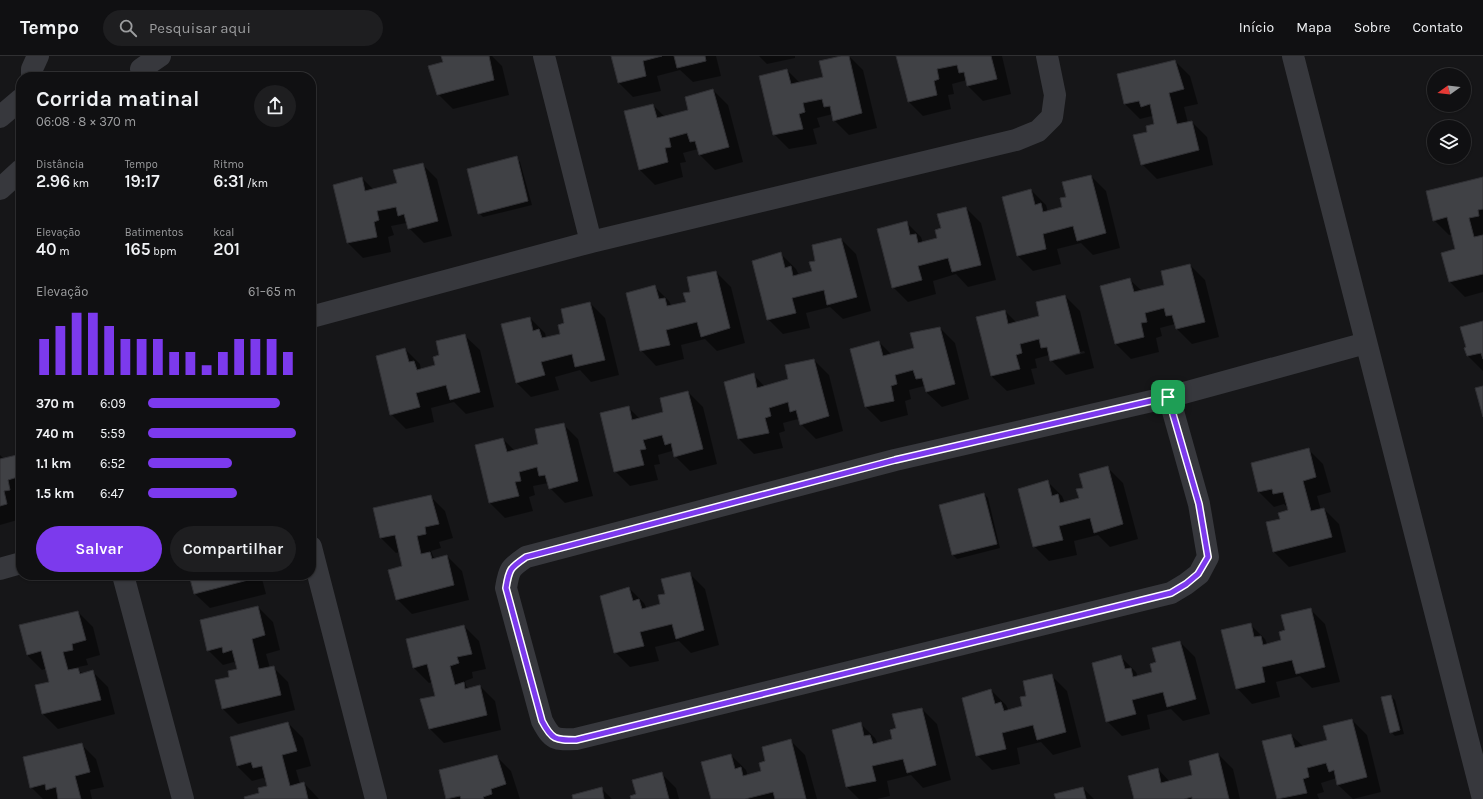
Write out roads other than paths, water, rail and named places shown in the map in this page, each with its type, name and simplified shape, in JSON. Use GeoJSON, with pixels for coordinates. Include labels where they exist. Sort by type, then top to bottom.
{"type":"FeatureCollection","features":[{"type":"Feature","properties":{"kind":"street"},"geometry":{"type":"LineString","coordinates":[[32,72],[38,56]]}},
{"type":"Feature","properties":{"kind":"street"},"geometry":{"type":"LineString","coordinates":[[140,67],[160,56]]}},
{"type":"Feature","properties":{"kind":"street"},"geometry":{"type":"LineString","coordinates":[[544,56],[591,242]]}},
{"type":"Feature","properties":{"kind":"street"},"geometry":{"type":"LineString","coordinates":[[316,316],[591,242],[1016,140],[1038,131],[1052,117],[1055,96],[1047,56]]}},
{"type":"Feature","properties":{"kind":"street"},"geometry":{"type":"LineString","coordinates":[[1293,56],[1483,799]]}},
{"type":"Feature","properties":{"kind":"street"},"geometry":{"type":"LineString","coordinates":[[0,117],[16,103]]}},
{"type":"Feature","properties":{"kind":"street"},"geometry":{"type":"LineString","coordinates":[[0,189],[16,175]]}},
{"type":"Feature","properties":{"kind":"street"},"geometry":{"type":"LineString","coordinates":[[1168,397],[1199,504],[1208,557],[1198,574],[1186,584],[1171,593],[576,740],[560,740],[549,734],[542,721],[506,588],[508,572],[526,557],[895,460],[1168,397],[1366,343]]}},
{"type":"Feature","properties":{"kind":"street"},"geometry":{"type":"LineString","coordinates":[[0,569],[16,564]]}},
{"type":"Feature","properties":{"kind":"street"},"geometry":{"type":"LineString","coordinates":[[316,566],[376,799]]}},
{"type":"Feature","properties":{"kind":"street"},"geometry":{"type":"LineString","coordinates":[[124,580],[183,799]]}}]}
